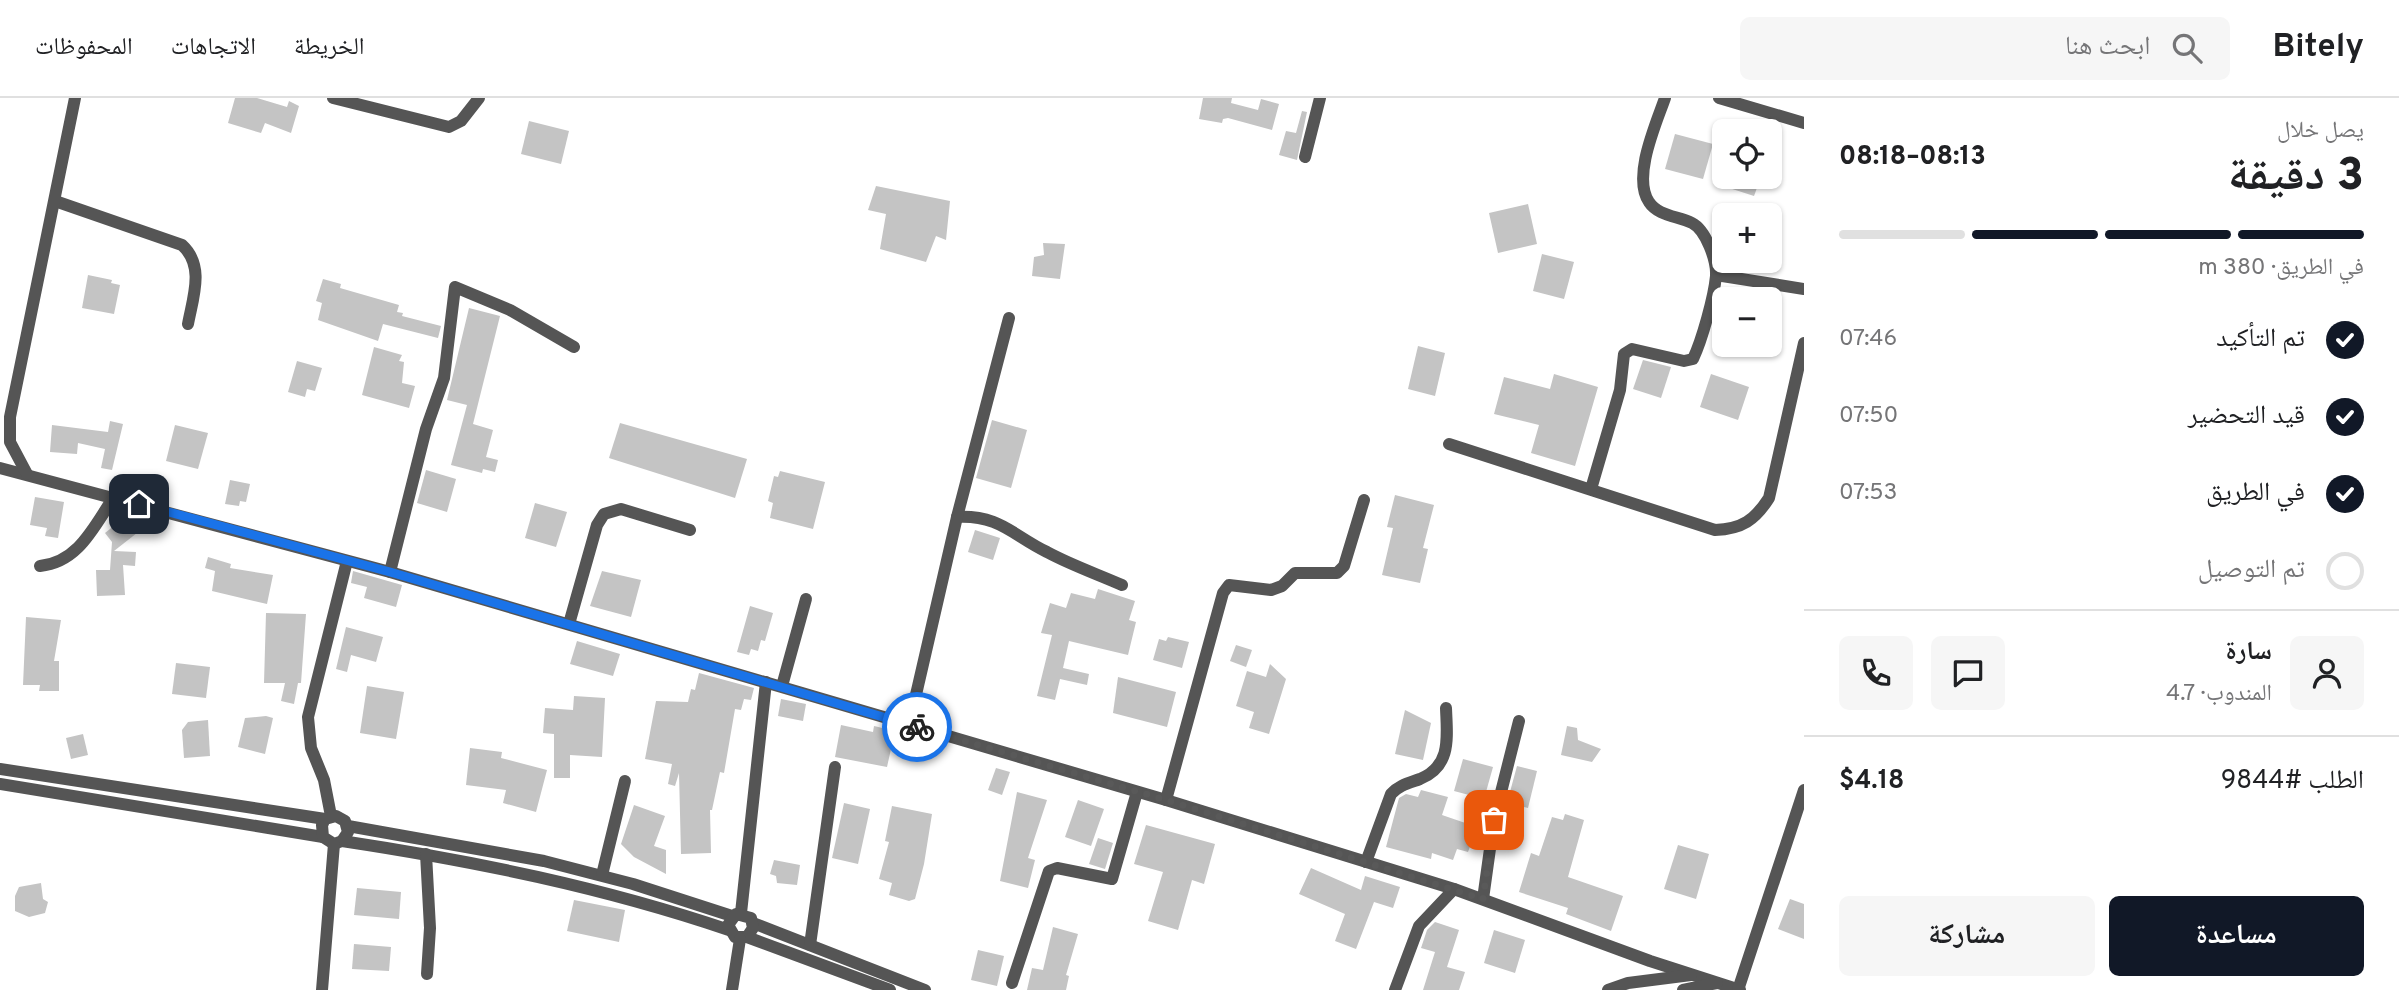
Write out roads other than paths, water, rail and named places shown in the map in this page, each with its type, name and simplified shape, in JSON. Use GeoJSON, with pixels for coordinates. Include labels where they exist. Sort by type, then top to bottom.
{"type":"FeatureCollection","features":[{"type":"Feature","properties":{"kind":"street"},"geometry":{"type":"LineString","coordinates":[[27,474],[13,453],[9,429],[75,98]]}},
{"type":"Feature","properties":{"kind":"street"},"geometry":{"type":"LineString","coordinates":[[333,98],[449,127],[461,121],[479,98]]}},
{"type":"Feature","properties":{"kind":"street"},"geometry":{"type":"LineString","coordinates":[[1305,157],[1320,98]]}},
{"type":"Feature","properties":{"kind":"street"},"geometry":{"type":"LineString","coordinates":[[1591,489],[1620,390],[1624,354],[1632,349],[1684,361],[1693,359],[1716,275],[1708,244],[1699,229],[1692,223],[1657,211],[1648,201],[1643,171],[1665,98]]}},
{"type":"Feature","properties":{"kind":"street"},"geometry":{"type":"LineString","coordinates":[[1719,98],[1804,123]]}},
{"type":"Feature","properties":{"kind":"street"},"geometry":{"type":"LineString","coordinates":[[55,201],[182,245],[192,257],[196,272],[188,324]]}},
{"type":"Feature","properties":{"kind":"street"},"geometry":{"type":"LineString","coordinates":[[1716,275],[1804,289]]}},
{"type":"Feature","properties":{"kind":"street"},"geometry":{"type":"LineString","coordinates":[[390,572],[426,429],[444,377],[455,287],[510,310],[574,347]]}},
{"type":"Feature","properties":{"kind":"street"},"geometry":{"type":"LineString","coordinates":[[909,725],[957,517],[1009,318]]}},
{"type":"Feature","properties":{"kind":"street"},"geometry":{"type":"LineString","coordinates":[[1449,444],[1715,530],[1736,529],[1759,513],[1769,498],[1804,343]]}},
{"type":"Feature","properties":{"kind":"street"},"geometry":{"type":"LineString","coordinates":[[0,468],[390,572],[1166,800],[1454,888],[1650,961],[1739,990],[1804,790]]}},
{"type":"Feature","properties":{"kind":"street"},"geometry":{"type":"LineString","coordinates":[[40,566],[58,562],[73,554],[114,497]]}},
{"type":"Feature","properties":{"kind":"street"},"geometry":{"type":"LineString","coordinates":[[1166,800],[1223,593],[1229,585],[1271,590],[1282,586],[1295,573],[1337,573],[1343,566],[1364,500]]}},
{"type":"Feature","properties":{"kind":"street"},"geometry":{"type":"LineString","coordinates":[[569,624],[597,525],[604,514],[621,509],[690,530]]}},
{"type":"Feature","properties":{"kind":"street"},"geometry":{"type":"LineString","coordinates":[[957,517],[982,517],[1002,523],[1045,552],[1122,585]]}},
{"type":"Feature","properties":{"kind":"street"},"geometry":{"type":"LineString","coordinates":[[333,841],[321,831],[328,818],[324,780],[311,748],[308,717],[347,561]]}},
{"type":"Feature","properties":{"kind":"street"},"geometry":{"type":"LineString","coordinates":[[782,686],[806,599]]}},
{"type":"Feature","properties":{"kind":"street"},"geometry":{"type":"LineString","coordinates":[[729,930],[737,915],[766,682]]}},
{"type":"Feature","properties":{"kind":"street"},"geometry":{"type":"LineString","coordinates":[[1366,862],[1391,794],[1397,787],[1429,775],[1447,752],[1446,708]]}},
{"type":"Feature","properties":{"kind":"street"},"geometry":{"type":"LineString","coordinates":[[1483,899],[1494,820],[1519,722]]}},
{"type":"Feature","properties":{"kind":"street"},"geometry":{"type":"LineString","coordinates":[[810,945],[835,767]]}},
{"type":"Feature","properties":{"kind":"street"},"geometry":{"type":"LineString","coordinates":[[0,769],[341,818],[348,826],[482,848],[568,866],[737,915],[925,990]]}},
{"type":"Feature","properties":{"kind":"street"},"geometry":{"type":"LineString","coordinates":[[602,875],[625,781]]}},
{"type":"Feature","properties":{"kind":"street"},"geometry":{"type":"LineString","coordinates":[[0,784],[333,841],[426,854],[565,881],[660,907],[729,930],[744,938],[890,990]]}},
{"type":"Feature","properties":{"kind":"street"},"geometry":{"type":"LineString","coordinates":[[1012,983],[1049,871],[1057,868],[1112,878],[1137,792]]}},
{"type":"Feature","properties":{"kind":"street"},"geometry":{"type":"LineString","coordinates":[[322,990],[333,841],[348,826]]}},
{"type":"Feature","properties":{"kind":"street"},"geometry":{"type":"LineString","coordinates":[[426,854],[430,928],[427,974]]}},
{"type":"Feature","properties":{"kind":"street"},"geometry":{"type":"LineString","coordinates":[[565,881],[568,866]]}},
{"type":"Feature","properties":{"kind":"street"},"geometry":{"type":"LineString","coordinates":[[1395,990],[1419,926],[1454,888]]}},
{"type":"Feature","properties":{"kind":"street"},"geometry":{"type":"LineString","coordinates":[[732,990],[744,938],[753,923]]}},
{"type":"Feature","properties":{"kind":"street"},"geometry":{"type":"LineString","coordinates":[[1608,990],[1628,983],[1698,975]]}},
{"type":"Feature","properties":{"kind":"street"},"geometry":{"type":"LineString","coordinates":[[1684,990],[1720,983]]}}]}
